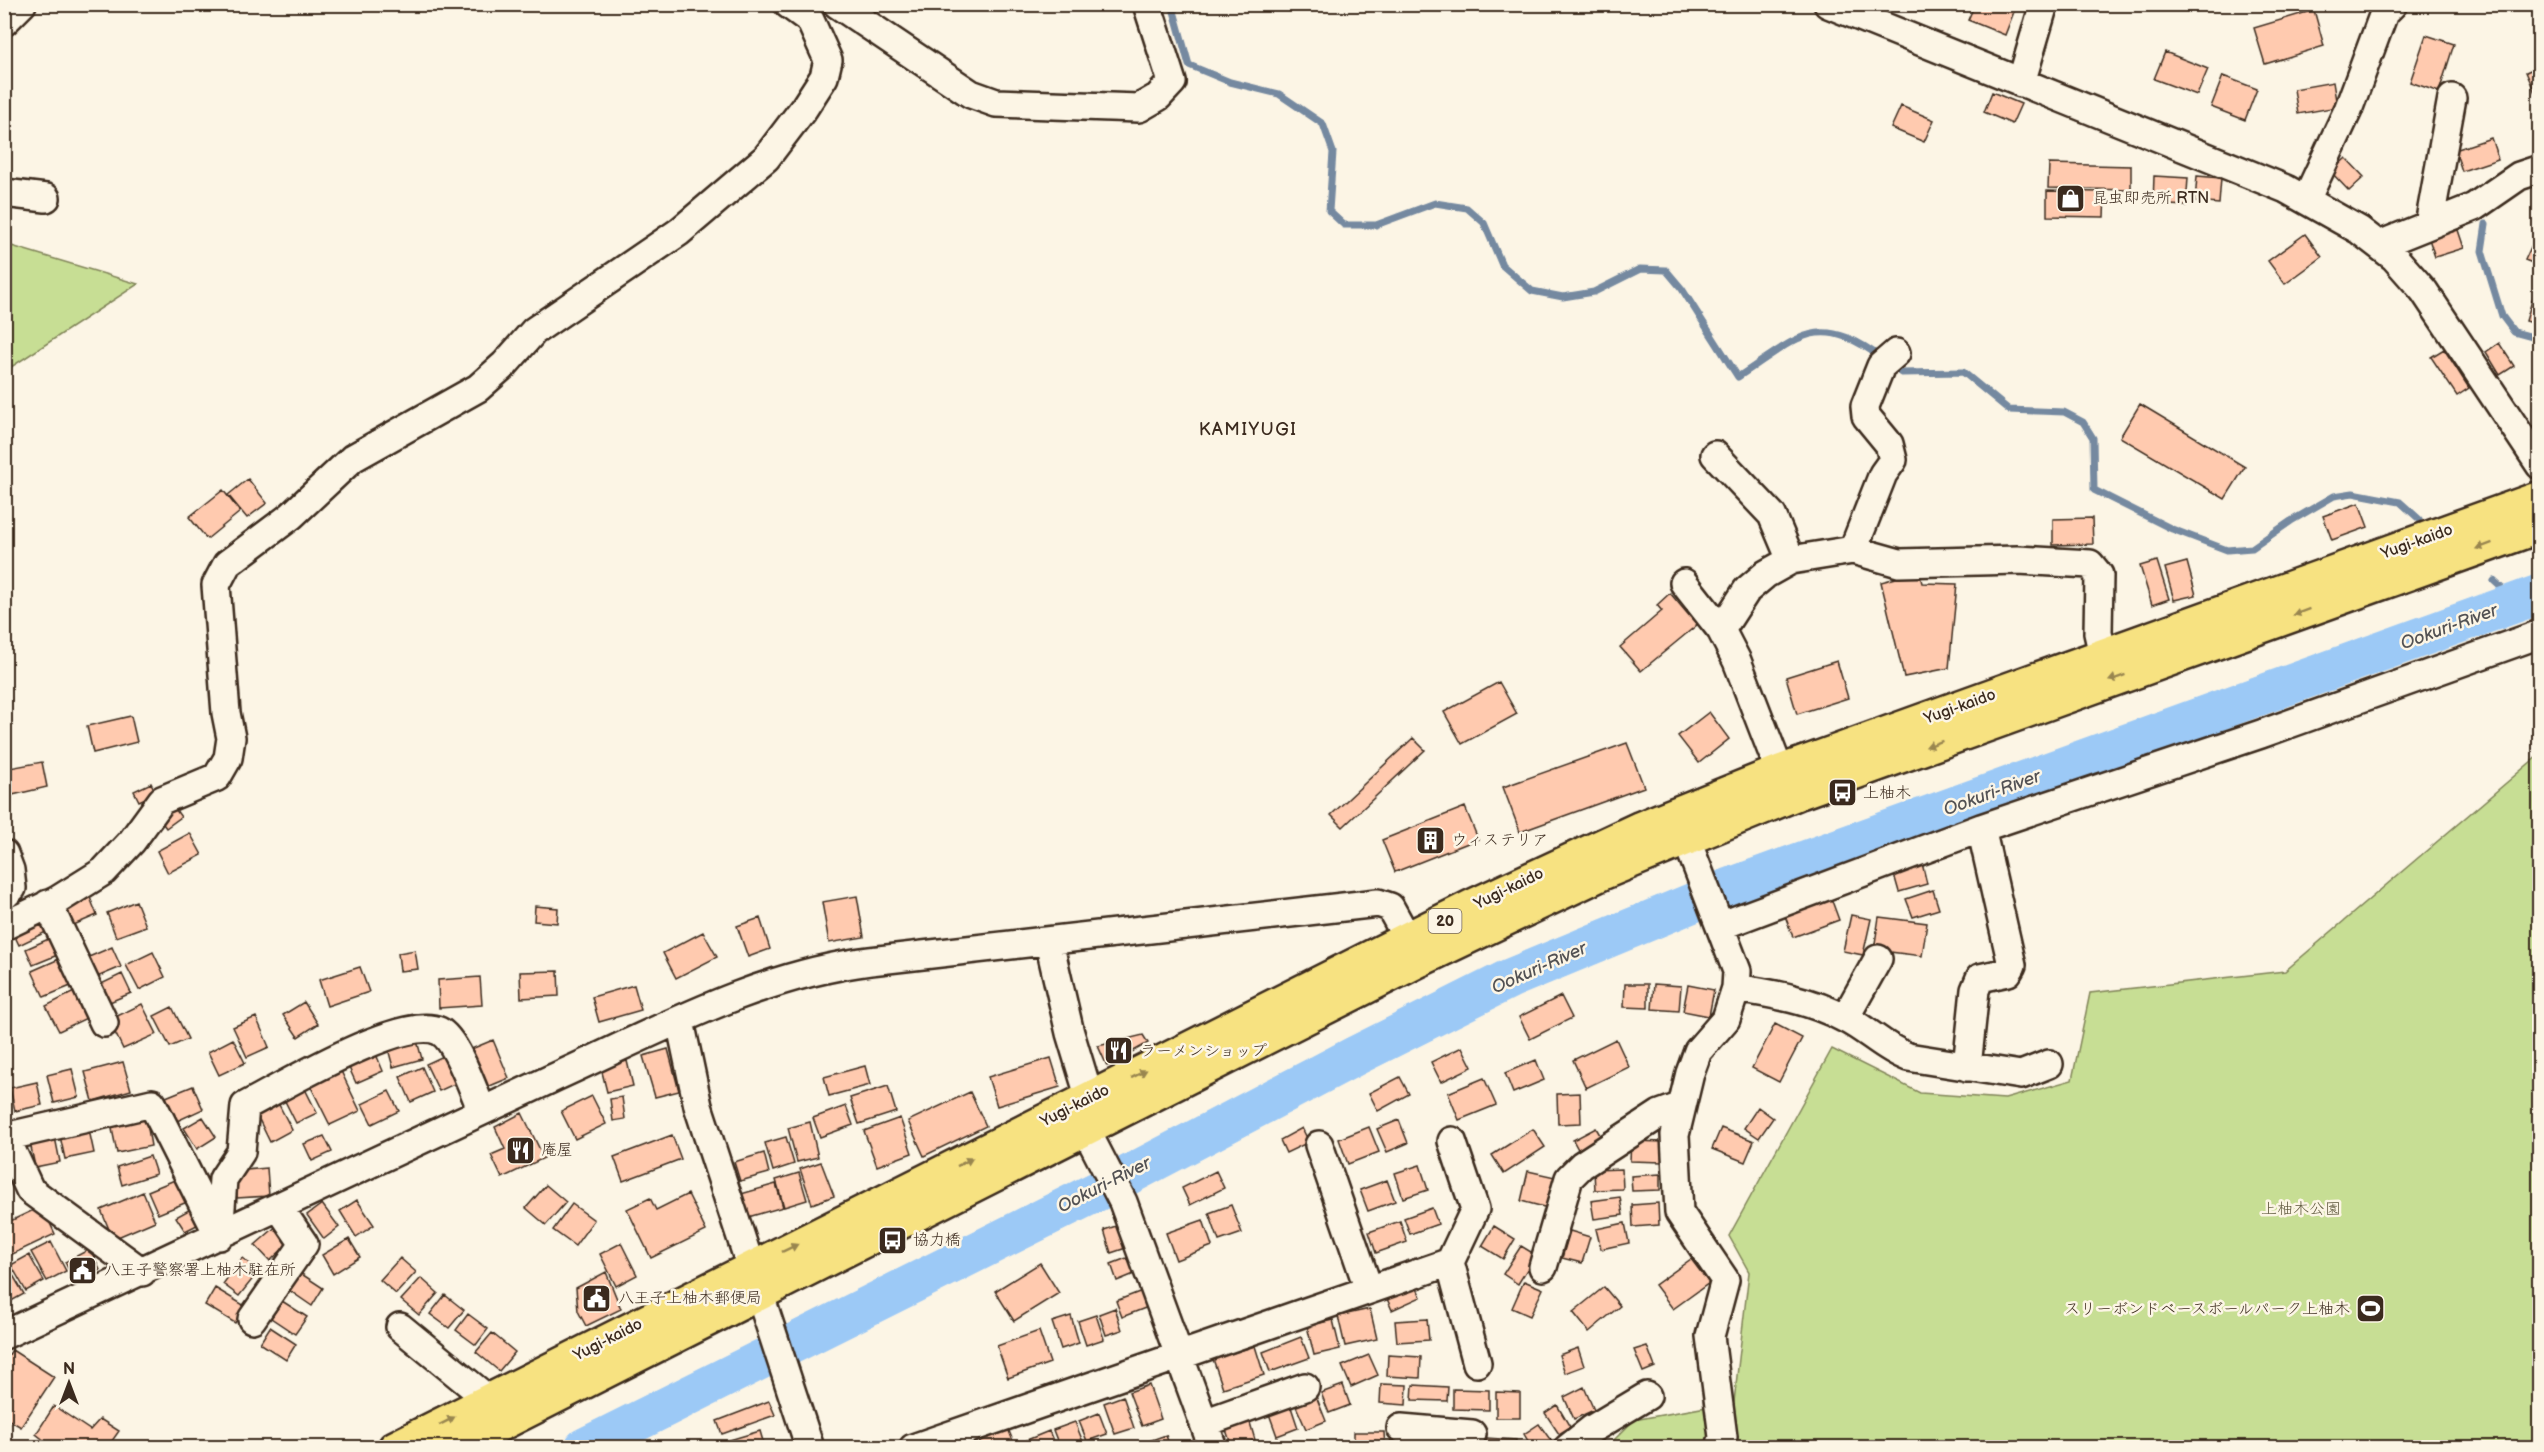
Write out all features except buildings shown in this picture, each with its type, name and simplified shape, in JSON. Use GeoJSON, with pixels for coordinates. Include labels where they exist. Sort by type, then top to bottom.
{"type":"FeatureCollection","features":[{"type":"Feature","properties":{"kind":"main road","name":"Yugi-kaido"},"geometry":{"type":"LineString","coordinates":[[395,1448],[489,1400],[755,1280],[1088,1114],[1414,950],[1598,847],[1780,772],[2540,498]]}},
{"type":"Feature","properties":{"kind":"main road","name":"Yugi-kaido"},"geometry":{"type":"LineString","coordinates":[[1414,950],[1800,792],[2540,526]]}},
{"type":"Feature","properties":{"kind":"main road","name":"Yugi-kaido"},"geometry":{"type":"LineString","coordinates":[[453,1448],[755,1280]]}},
{"type":"Feature","properties":{"kind":"street"},"geometry":{"type":"LineString","coordinates":[[4,22],[22,4]]}},
{"type":"Feature","properties":{"kind":"street"},"geometry":{"type":"LineString","coordinates":[[4,926],[48,904],[104,871],[132,841],[162,800],[218,777],[228,758],[231,738],[226,713],[216,585],[227,564],[291,516],[353,458],[478,388],[505,364],[534,331],[679,232],[766,159],[814,93],[824,77],[828,60],[810,20],[788,4]]}},
{"type":"Feature","properties":{"kind":"street"},"geometry":{"type":"LineString","coordinates":[[837,4],[971,94],[996,103],[1138,108],[1158,97],[1172,82],[1148,4]]}},
{"type":"Feature","properties":{"kind":"street"},"geometry":{"type":"LineString","coordinates":[[2021,83],[2044,4]]}},
{"type":"Feature","properties":{"kind":"street"},"geometry":{"type":"LineString","coordinates":[[2306,200],[2348,110],[2384,13],[2393,4]]}},
{"type":"Feature","properties":{"kind":"street"},"geometry":{"type":"LineString","coordinates":[[1832,5],[2306,200],[2359,230],[2379,245],[2409,274],[2436,308],[2540,465]]}},
{"type":"Feature","properties":{"kind":"street"},"geometry":{"type":"LineString","coordinates":[[2429,225],[2452,98]]}},
{"type":"Feature","properties":{"kind":"street"},"geometry":{"type":"LineString","coordinates":[[2379,245],[2474,207],[2519,176],[2540,169]]}},
{"type":"Feature","properties":{"kind":"street"},"geometry":{"type":"LineString","coordinates":[[4,193],[46,198]]}},
{"type":"Feature","properties":{"kind":"street"},"geometry":{"type":"LineString","coordinates":[[1853,550],[1883,474],[1893,460],[1889,444],[1866,416],[1865,406],[1881,366],[1896,353]]}},
{"type":"Feature","properties":{"kind":"street"},"geometry":{"type":"LineString","coordinates":[[1715,455],[1772,515],[1791,560]]}},
{"type":"Feature","properties":{"kind":"street"},"geometry":{"type":"LineString","coordinates":[[1721,630],[1748,590],[1766,574],[1791,560],[1853,550],[1899,563],[2018,560],[2090,564],[2099,575],[2098,633],[2103,655]]}},
{"type":"Feature","properties":{"kind":"street"},"geometry":{"type":"LineString","coordinates":[[1684,583],[1721,630],[1737,661],[1780,772]]}},
{"type":"Feature","properties":{"kind":"street"},"geometry":{"type":"LineString","coordinates":[[1719,922],[1981,828],[2261,734],[2540,634]]}},
{"type":"Feature","properties":{"kind":"street"},"geometry":{"type":"LineString","coordinates":[[1967,1066],[1975,990],[1980,978],[2008,972],[2012,965],[1981,828]]}},
{"type":"Feature","properties":{"kind":"street"},"geometry":{"type":"LineString","coordinates":[[1686,838],[1737,971],[1736,988],[1726,1019],[1698,1051],[1675,1135],[1679,1212],[1725,1280],[1710,1336],[1723,1437],[1720,1448]]}},
{"type":"Feature","properties":{"kind":"street"},"geometry":{"type":"LineString","coordinates":[[4,854],[10,870],[12,888],[4,896]]}},
{"type":"Feature","properties":{"kind":"street"},"geometry":{"type":"LineString","coordinates":[[4,1335],[680,1021],[751,991],[833,967],[1378,903],[1390,907],[1414,950]]}},
{"type":"Feature","properties":{"kind":"street"},"geometry":{"type":"LineString","coordinates":[[48,904],[104,1023]]}},
{"type":"Feature","properties":{"kind":"street"},"geometry":{"type":"LineString","coordinates":[[1049,942],[1088,1114],[1102,1159],[1123,1202],[1208,1435],[1305,1387]]}},
{"type":"Feature","properties":{"kind":"street"},"geometry":{"type":"LineString","coordinates":[[1845,1018],[1878,959]]}},
{"type":"Feature","properties":{"kind":"street"},"geometry":{"type":"LineString","coordinates":[[1736,988],[1794,998],[1845,1018],[1892,1051],[1927,1062],[2021,1075],[2049,1064]]}},
{"type":"Feature","properties":{"kind":"street"},"geometry":{"type":"LineString","coordinates":[[680,1021],[698,1106],[810,1448]]}},
{"type":"Feature","properties":{"kind":"street"},"geometry":{"type":"LineString","coordinates":[[219,1236],[223,1179],[241,1152],[244,1106],[367,1043],[425,1027],[440,1031],[451,1041],[482,1111]]}},
{"type":"Feature","properties":{"kind":"street"},"geometry":{"type":"LineString","coordinates":[[142,1272],[30,1190],[5,1135],[152,1103],[219,1236]]}},
{"type":"Feature","properties":{"kind":"street"},"geometry":{"type":"LineString","coordinates":[[1543,1267],[1569,1178],[1582,1165],[1660,1114],[1682,1106]]}},
{"type":"Feature","properties":{"kind":"street"},"geometry":{"type":"LineString","coordinates":[[1452,1141],[1475,1209],[1450,1262],[1477,1363]]}},
{"type":"Feature","properties":{"kind":"street"},"geometry":{"type":"LineString","coordinates":[[1319,1145],[1369,1290]]}},
{"type":"Feature","properties":{"kind":"street"},"geometry":{"type":"LineString","coordinates":[[252,1319],[304,1244],[279,1207]]}},
{"type":"Feature","properties":{"kind":"street"},"geometry":{"type":"LineString","coordinates":[[913,1448],[1450,1262]]}},
{"type":"Feature","properties":{"kind":"street"},"geometry":{"type":"LineString","coordinates":[[400,1327],[489,1400]]}},
{"type":"Feature","properties":{"kind":"street"},"geometry":{"type":"LineString","coordinates":[[1568,1448],[1592,1429],[1647,1396]]}},
{"type":"Feature","properties":{"kind":"street"},"geometry":{"type":"LineString","coordinates":[[1401,1428],[1434,1439],[1472,1434]]}},
{"type":"Feature","properties":{"kind":"green space"},"geometry":{"type":"Polygon","coordinates":[[[5,244],[138,284],[5,371],[5,244]]]}},
{"type":"Feature","properties":{"kind":"green space","name":"上柚木公園"},"geometry":{"type":"Polygon","coordinates":[[[2539,755],[2539,1447],[1606,1448],[1634,1420],[1734,1402],[1749,1272],[1729,1236],[1832,1049],[1920,1093],[2005,1099],[2072,1080],[2090,993],[2285,971],[2539,755]]]}},
{"type":"Feature","properties":{"kind":"waterway"},"geometry":{"type":"LineString","coordinates":[[1172,4],[1189,65],[1230,82],[1279,94],[1323,124],[1333,152],[1329,211],[1344,225],[1376,225],[1435,203],[1467,208],[1484,223],[1502,265],[1532,291],[1563,297],[1594,292],[1640,269],[1666,270],[1682,289],[1738,377],[1792,341],[1808,335],[1824,333],[1841,335],[1883,359]]}},
{"type":"Feature","properties":{"kind":"waterway"},"geometry":{"type":"LineString","coordinates":[[2486,224],[2482,251],[2502,316],[2514,332],[2540,339]]}},
{"type":"Feature","properties":{"kind":"waterway"},"geometry":{"type":"LineString","coordinates":[[1891,366],[1901,373],[1963,372],[2009,410],[2064,412],[2083,422],[2093,438],[2094,490],[2172,529],[2227,550],[2252,548],[2291,521],[2334,496],[2353,493],[2400,502],[2419,519]]}},
{"type":"Feature","properties":{"kind":"waterway"},"geometry":{"type":"LineString","coordinates":[[2494,581],[2517,602]]}},
{"type":"Feature","properties":{"kind":"waterway","name":"Ookuri-River"},"geometry":{"type":"LineString","coordinates":[[584,1448],[1098,1191],[1355,1056],[1511,978],[1726,889],[2540,594]]}},
{"type":"Feature","properties":{"kind":"place","name":"昆虫即売所 RTN"},"geometry":{"type":"Point","coordinates":[2071,198]}},
{"type":"Feature","properties":{"kind":"place","name":"上柚木"},"geometry":{"type":"Point","coordinates":[1842,793]}},
{"type":"Feature","properties":{"kind":"place","name":"ウィステリア"},"geometry":{"type":"Point","coordinates":[1430,840]}},
{"type":"Feature","properties":{"kind":"place","name":"ラーメンショップ"},"geometry":{"type":"Point","coordinates":[1119,1051]}},
{"type":"Feature","properties":{"kind":"place","name":"庵屋"},"geometry":{"type":"Point","coordinates":[520,1150]}},
{"type":"Feature","properties":{"kind":"place","name":"協力橋"},"geometry":{"type":"Point","coordinates":[892,1240]}},
{"type":"Feature","properties":{"kind":"place","name":"八王子警察署上柚木駐在所"},"geometry":{"type":"Point","coordinates":[83,1270]}},
{"type":"Feature","properties":{"kind":"place","name":"八王子上柚木郵便局"},"geometry":{"type":"Point","coordinates":[597,1298]}},
{"type":"Feature","properties":{"kind":"place","name":"スリーボンドベースボールパーク上柚木"},"geometry":{"type":"Point","coordinates":[2371,1309]}},
{"type":"Feature","properties":{"kind":"district","name":"KAMIYUGI"},"geometry":{"type":"Point","coordinates":[1248,429]}}]}
